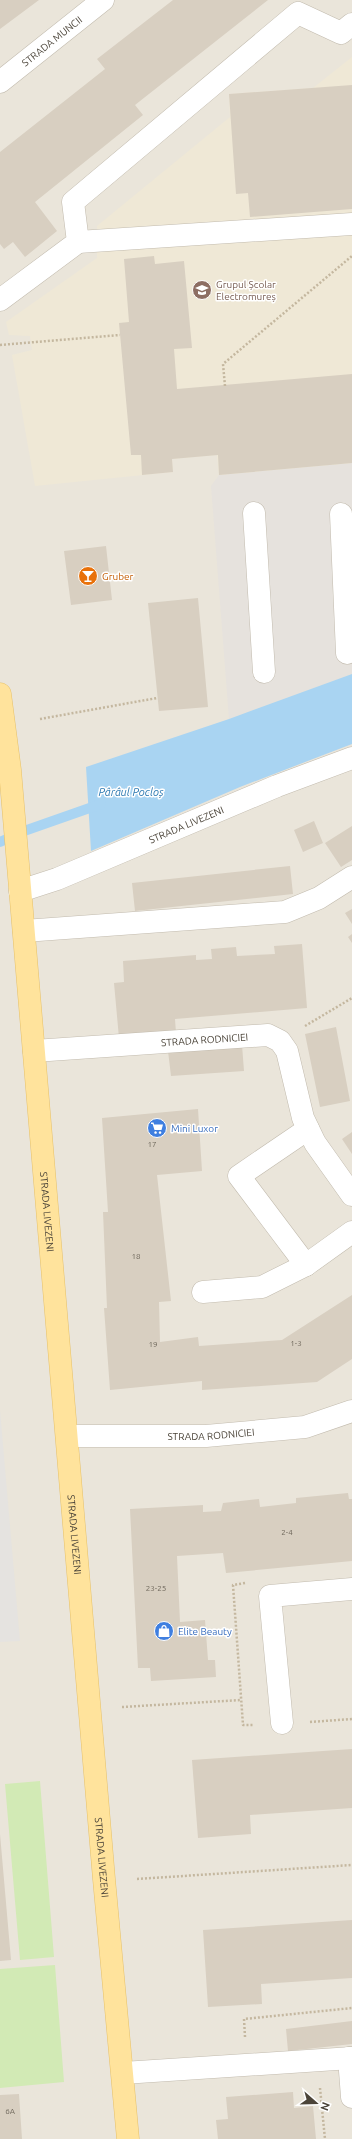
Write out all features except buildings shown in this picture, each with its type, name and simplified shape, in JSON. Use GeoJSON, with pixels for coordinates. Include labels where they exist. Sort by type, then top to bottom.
{"type":"FeatureCollection","features":[{"type":"Feature","properties":{"kind":"main road","name":"STRADA LIVEZENI"},"geometry":{"type":"LineString","coordinates":[[0,694],[2,726],[10,770],[104,1879],[128,2139]]}},
{"type":"Feature","properties":{"kind":"street","name":"STRADA MUNCII"},"geometry":{"type":"LineString","coordinates":[[2,77],[102,0]]}},
{"type":"Feature","properties":{"kind":"street"},"geometry":{"type":"LineString","coordinates":[[78,242],[72,202],[298,13],[341,33],[352,24]]}},
{"type":"Feature","properties":{"kind":"street"},"geometry":{"type":"LineString","coordinates":[[0,300],[78,242],[352,224]]}},
{"type":"Feature","properties":{"kind":"street"},"geometry":{"type":"LineString","coordinates":[[254,513],[264,672]]}},
{"type":"Feature","properties":{"kind":"street"},"geometry":{"type":"LineString","coordinates":[[341,514],[347,653]]}},
{"type":"Feature","properties":{"kind":"street","name":"STRADA LIVEZENI"},"geometry":{"type":"LineString","coordinates":[[19,888],[57,879],[277,786],[352,758]]}},
{"type":"Feature","properties":{"kind":"street"},"geometry":{"type":"LineString","coordinates":[[24,931],[285,912],[319,898],[352,877]]}},
{"type":"Feature","properties":{"kind":"street","name":"STRADA RODNICIEI"},"geometry":{"type":"LineString","coordinates":[[34,1051],[268,1035],[280,1041]]}},
{"type":"Feature","properties":{"kind":"street"},"geometry":{"type":"LineString","coordinates":[[280,1041],[287,1051],[303,1118],[308,1129],[315,1142],[352,1194]]}},
{"type":"Feature","properties":{"kind":"street"},"geometry":{"type":"LineString","coordinates":[[306,1265],[239,1176],[308,1129]]}},
{"type":"Feature","properties":{"kind":"street"},"geometry":{"type":"LineString","coordinates":[[203,1292],[262,1288],[306,1265],[352,1232]]}},
{"type":"Feature","properties":{"kind":"street","name":"STRADA RODNICIEI"},"geometry":{"type":"LineString","coordinates":[[67,1436],[206,1436],[305,1427],[352,1411]]}},
{"type":"Feature","properties":{"kind":"street"},"geometry":{"type":"LineString","coordinates":[[282,1723],[270,1596],[352,1589]]}},
{"type":"Feature","properties":{"kind":"street"},"geometry":{"type":"LineString","coordinates":[[123,2073],[350,2058],[352,2097]]}},
{"type":"Feature","properties":{"kind":"path"},"geometry":{"type":"LineString","coordinates":[[225,386],[223,364],[352,256]]}},
{"type":"Feature","properties":{"kind":"path"},"geometry":{"type":"LineString","coordinates":[[0,346],[120,335]]}},
{"type":"Feature","properties":{"kind":"path"},"geometry":{"type":"LineString","coordinates":[[40,719],[157,698]]}},
{"type":"Feature","properties":{"kind":"path"},"geometry":{"type":"LineString","coordinates":[[280,1041],[352,998]]}},
{"type":"Feature","properties":{"kind":"path"},"geometry":{"type":"LineString","coordinates":[[122,1707],[241,1700]]}},
{"type":"Feature","properties":{"kind":"path"},"geometry":{"type":"LineString","coordinates":[[282,1723],[352,1719]]}},
{"type":"Feature","properties":{"kind":"path"},"geometry":{"type":"LineString","coordinates":[[137,1879],[352,1866]]}},
{"type":"Feature","properties":{"kind":"path"},"geometry":{"type":"LineString","coordinates":[[246,2038],[244,2019],[352,2008]]}},
{"type":"Feature","properties":{"kind":"path"},"geometry":{"type":"LineString","coordinates":[[320,2084],[324,2139]]}},
{"type":"Feature","properties":{"kind":"shaded area"},"geometry":{"type":"Polygon","coordinates":[[[0,0],[352,0],[352,2139],[0,2139],[0,0]]]}},
{"type":"Feature","properties":{"kind":"shaded area","name":"Grupul Școlar Electromureș"},"geometry":{"type":"Polygon","coordinates":[[[352,57],[352,463],[219,475],[217,455],[172,459],[173,472],[35,486],[12,355],[32,350],[30,336],[9,335],[6,322],[97,258],[97,226],[230,117],[229,94],[313,88],[352,57]]]}},
{"type":"Feature","properties":{"kind":"shaded area"},"geometry":{"type":"Polygon","coordinates":[[[352,463],[352,674],[229,719],[211,486],[219,475],[352,463]]]}},
{"type":"Feature","properties":{"kind":"shaded area"},"geometry":{"type":"Polygon","coordinates":[[[0,1410],[20,1641],[0,1642],[0,1410]]]}},
{"type":"Feature","properties":{"kind":"green space"},"geometry":{"type":"Polygon","coordinates":[[[40,1781],[54,1957],[20,1960],[5,1784],[40,1781]]]}},
{"type":"Feature","properties":{"kind":"green space"},"geometry":{"type":"Polygon","coordinates":[[[55,1965],[64,2082],[0,2088],[0,1969],[55,1965]]]}},
{"type":"Feature","properties":{"kind":"water","name":"Pârâul Pocloș"},"geometry":{"type":"Polygon","coordinates":[[[352,674],[352,744],[240,787],[91,851],[86,767],[229,719],[352,674]]]}},
{"type":"Feature","properties":{"kind":"waterway","name":"Pârâul Pocloș"},"geometry":{"type":"LineString","coordinates":[[0,842],[27,830],[101,804]]}},
{"type":"Feature","properties":{"kind":"place","name":"Grupul Școlar Electromureș"},"geometry":{"type":"Point","coordinates":[202,290]}},
{"type":"Feature","properties":{"kind":"place","name":"Gruber"},"geometry":{"type":"Point","coordinates":[88,576]}},
{"type":"Feature","properties":{"kind":"place","name":"Mini Luxor"},"geometry":{"type":"Point","coordinates":[157,1128]}},
{"type":"Feature","properties":{"kind":"place","name":"Elite Beauty"},"geometry":{"type":"Point","coordinates":[164,1631]}}]}
